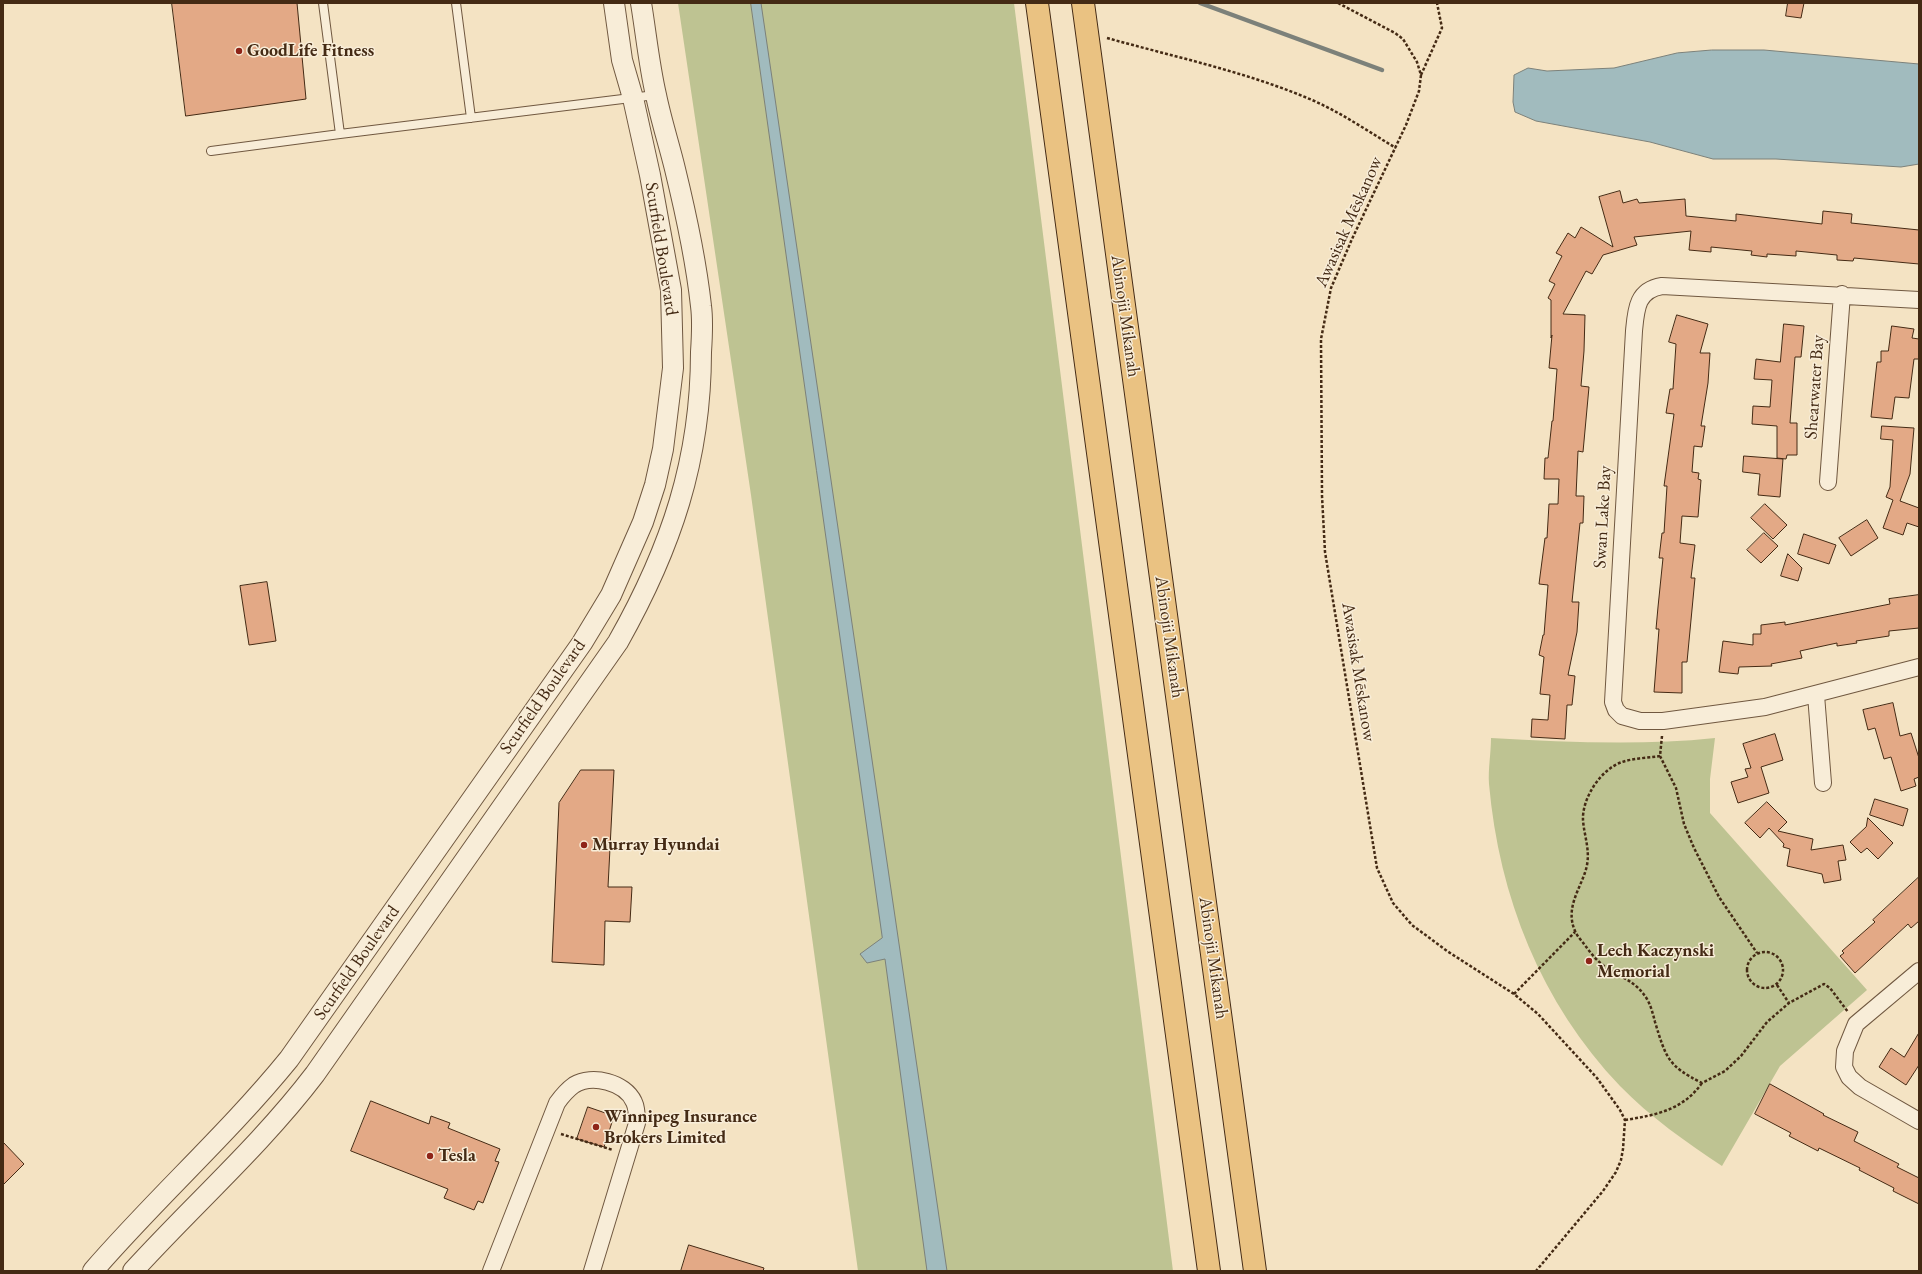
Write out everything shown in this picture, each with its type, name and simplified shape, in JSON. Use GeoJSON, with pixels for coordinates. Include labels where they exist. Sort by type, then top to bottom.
{"type":"FeatureCollection","features":[{"type":"Feature","properties":{"kind":"main road"},"geometry":{"type":"LineString","coordinates":[[1037,3],[1209,1271]]}},
{"type":"Feature","properties":{"kind":"main road","name":"Abinojii Mikanah"},"geometry":{"type":"LineString","coordinates":[[1083,3],[1255,1271]]}},
{"type":"Feature","properties":{"kind":"street","name":"Scurfield Boulevard"},"geometry":{"type":"LineString","coordinates":[[93,1271],[121,1239],[255,1100],[289,1059],[582,643],[611,595],[627,561],[643,522],[655,485],[663,449],[673,368],[671,290],[650,175],[633,98],[622,60],[614,3]]}},
{"type":"Feature","properties":{"kind":"street","name":"Scurfield Boulevard"},"geometry":{"type":"LineString","coordinates":[[133,1271],[268,1130],[295,1100],[315,1074],[618,642],[640,603],[672,528],[692,460],[697,428],[702,370],[702,308],[697,270],[675,169],[656,95],[641,3]]}},
{"type":"Feature","properties":{"kind":"street","name":"Swan Lake Bay"},"geometry":{"type":"LineString","coordinates":[[1919,300],[1842,294],[1662,286],[1651,287],[1642,295],[1636,311],[1634,331],[1613,702],[1616,710],[1622,716],[1640,721],[1663,721],[1765,707],[1816,695],[1919,667]]}},
{"type":"Feature","properties":{"kind":"street","name":"Shearwater Bay"},"geometry":{"type":"LineString","coordinates":[[1828,482],[1842,294]]}},
{"type":"Feature","properties":{"kind":"street"},"geometry":{"type":"LineString","coordinates":[[1816,695],[1823,783]]}},
{"type":"Feature","properties":{"kind":"street"},"geometry":{"type":"LineString","coordinates":[[1919,971],[1856,1024],[1845,1051],[1844,1067],[1849,1076],[1860,1087],[1919,1121]]}},
{"type":"Feature","properties":{"kind":"street"},"geometry":{"type":"LineString","coordinates":[[491,1271],[557,1103],[563,1094],[575,1085],[588,1081],[600,1081],[614,1084],[631,1096],[637,1112],[637,1123],[592,1271]]}},
{"type":"Feature","properties":{"kind":"lane"},"geometry":{"type":"LineString","coordinates":[[323,3],[340,134]]}},
{"type":"Feature","properties":{"kind":"lane"},"geometry":{"type":"LineString","coordinates":[[456,3],[459,39],[464,60],[465,79],[471,118]]}},
{"type":"Feature","properties":{"kind":"lane"},"geometry":{"type":"LineString","coordinates":[[212,151],[656,95]]}},
{"type":"Feature","properties":{"kind":"path"},"geometry":{"type":"LineString","coordinates":[[1338,3],[1383,26],[1403,39],[1418,62],[1421,75]]}},
{"type":"Feature","properties":{"kind":"path","name":"Awasisak Mēskanow"},"geometry":{"type":"LineString","coordinates":[[1436,3],[1442,28],[1421,75],[1414,105],[1396,148],[1336,275],[1325,314],[1321,339],[1325,552],[1377,868],[1393,903],[1412,925],[1447,951],[1514,994],[1538,1014],[1597,1078],[1620,1110],[1625,1120]]}},
{"type":"Feature","properties":{"kind":"path"},"geometry":{"type":"LineString","coordinates":[[1087,32],[1244,75],[1281,88],[1314,101],[1354,122],[1396,148]]}},
{"type":"Feature","properties":{"kind":"path"},"geometry":{"type":"LineString","coordinates":[[1663,721],[1660,756],[1676,788],[1684,824],[1718,897],[1757,953]]}},
{"type":"Feature","properties":{"kind":"path"},"geometry":{"type":"LineString","coordinates":[[1660,756],[1621,762],[1599,779],[1589,797],[1584,807],[1583,820],[1588,854],[1587,867],[1574,900],[1572,917],[1575,932],[1594,956],[1605,966],[1630,980],[1640,989],[1651,1008],[1671,1063],[1682,1073],[1702,1083]]}},
{"type":"Feature","properties":{"kind":"path"},"geometry":{"type":"LineString","coordinates":[[1514,994],[1575,932]]}},
{"type":"Feature","properties":{"kind":"path"},"geometry":{"type":"LineString","coordinates":[[1767,952],[1779,958],[1783,970],[1777,985],[1766,988],[1760,987],[1749,979],[1747,966],[1750,960],[1757,953],[1767,952]]}},
{"type":"Feature","properties":{"kind":"path"},"geometry":{"type":"LineString","coordinates":[[1536,1271],[1603,1191],[1616,1172],[1623,1150],[1625,1120],[1645,1116],[1681,1104],[1695,1093],[1702,1083],[1725,1071],[1741,1056],[1767,1022],[1789,1003],[1824,984],[1830,988],[1856,1024]]}},
{"type":"Feature","properties":{"kind":"path"},"geometry":{"type":"LineString","coordinates":[[1777,985],[1789,1003]]}},
{"type":"Feature","properties":{"kind":"path"},"geometry":{"type":"LineString","coordinates":[[547,1130],[627,1155]]}},
{"type":"Feature","properties":{"kind":"green space"},"geometry":{"type":"Polygon","coordinates":[[[678,3],[1014,3],[1173,1271],[858,1271],[751,495],[678,3]]]}},
{"type":"Feature","properties":{"kind":"green space"},"geometry":{"type":"Polygon","coordinates":[[[1491,738],[1631,743],[1715,738],[1710,779],[1710,813],[1867,990],[1780,1066],[1722,1166],[1656,1119],[1620,1086],[1592,1054],[1568,1020],[1546,984],[1514,907],[1503,867],[1494,826],[1489,784],[1491,738]]]}},
{"type":"Feature","properties":{"kind":"water"},"geometry":{"type":"Polygon","coordinates":[[[751,3],[761,3],[947,1271],[927,1271],[885,959],[867,963],[860,954],[882,938],[751,3]]]}},
{"type":"Feature","properties":{"kind":"water"},"geometry":{"type":"Polygon","coordinates":[[[1712,50],[1764,50],[1919,64],[1919,164],[1901,167],[1776,159],[1713,159],[1650,142],[1536,121],[1515,112],[1513,102],[1514,75],[1528,68],[1547,71],[1614,68],[1677,53],[1712,50]]]}},
{"type":"Feature","properties":{"kind":"building","name":"GoodLife Fitness"},"geometry":{"type":"Polygon","coordinates":[[[172,3],[297,3],[306,99],[186,116],[172,3]]]}},
{"type":"Feature","properties":{"kind":"building"},"geometry":{"type":"Polygon","coordinates":[[[1788,3],[1804,3],[1801,18],[1786,16],[1788,3]]]}},
{"type":"Feature","properties":{"kind":"building"},"geometry":{"type":"Polygon","coordinates":[[[1620,191],[1623,203],[1637,199],[1639,203],[1685,199],[1686,216],[1736,221],[1736,214],[1822,224],[1823,211],[1852,214],[1851,223],[1919,230],[1919,264],[1854,258],[1853,261],[1837,260],[1837,255],[1796,251],[1796,256],[1767,254],[1767,257],[1751,255],[1752,251],[1711,247],[1711,252],[1689,250],[1691,231],[1634,237],[1637,245],[1603,255],[1592,274],[1586,271],[1563,314],[1585,315],[1581,386],[1589,387],[1583,452],[1578,451],[1576,496],[1584,496],[1583,523],[1580,523],[1572,602],[1579,602],[1577,632],[1568,675],[1575,676],[1572,705],[1567,705],[1565,739],[1531,737],[1532,719],[1548,720],[1550,695],[1540,694],[1544,657],[1539,655],[1544,635],[1548,585],[1539,584],[1545,538],[1547,538],[1549,504],[1558,504],[1559,479],[1544,479],[1545,458],[1548,458],[1553,421],[1557,369],[1549,368],[1552,335],[1551,338],[1551,300],[1548,298],[1555,284],[1549,281],[1562,256],[1556,253],[1568,233],[1575,238],[1581,227],[1613,247],[1599,197],[1620,191]]]}},
{"type":"Feature","properties":{"kind":"building"},"geometry":{"type":"Polygon","coordinates":[[[1677,315],[1708,324],[1700,353],[1710,353],[1708,383],[1701,426],[1705,426],[1702,447],[1694,446],[1692,472],[1699,473],[1698,479],[1701,480],[1698,517],[1682,516],[1680,543],[1695,545],[1691,578],[1695,578],[1687,662],[1682,662],[1682,693],[1654,692],[1659,629],[1656,629],[1663,558],[1659,558],[1662,533],[1664,533],[1667,486],[1664,486],[1674,414],[1666,413],[1670,389],[1673,389],[1676,344],[1669,342],[1677,315]]]}},
{"type":"Feature","properties":{"kind":"building"},"geometry":{"type":"Polygon","coordinates":[[[1784,324],[1804,326],[1801,357],[1795,357],[1790,423],[1797,423],[1797,455],[1787,455],[1786,459],[1777,458],[1777,426],[1752,424],[1753,406],[1770,407],[1772,380],[1754,379],[1756,359],[1780,362],[1784,324]]]}},
{"type":"Feature","properties":{"kind":"building"},"geometry":{"type":"Polygon","coordinates":[[[1892,326],[1914,329],[1912,338],[1919,339],[1919,359],[1914,359],[1909,398],[1895,397],[1892,419],[1871,417],[1877,362],[1881,362],[1881,351],[1888,351],[1892,326]]]}},
{"type":"Feature","properties":{"kind":"building"},"geometry":{"type":"Polygon","coordinates":[[[1882,426],[1914,428],[1910,474],[1900,501],[1919,508],[1919,527],[1907,523],[1903,535],[1883,528],[1893,500],[1886,497],[1890,487],[1893,440],[1881,439],[1882,426]]]}},
{"type":"Feature","properties":{"kind":"building"},"geometry":{"type":"Polygon","coordinates":[[[1744,456],[1783,459],[1780,497],[1758,495],[1760,474],[1743,472],[1744,456]]]}},
{"type":"Feature","properties":{"kind":"building"},"geometry":{"type":"Polygon","coordinates":[[[1765,504],[1787,525],[1773,539],[1751,518],[1765,504]]]}},
{"type":"Feature","properties":{"kind":"building"},"geometry":{"type":"Polygon","coordinates":[[[1867,520],[1878,538],[1851,556],[1839,538],[1867,520]]]}},
{"type":"Feature","properties":{"kind":"building"},"geometry":{"type":"Polygon","coordinates":[[[1764,533],[1778,546],[1761,563],[1747,550],[1764,533]]]}},
{"type":"Feature","properties":{"kind":"building"},"geometry":{"type":"Polygon","coordinates":[[[1804,534],[1836,545],[1829,564],[1798,554],[1804,534]]]}},
{"type":"Feature","properties":{"kind":"building"},"geometry":{"type":"Polygon","coordinates":[[[1788,554],[1802,568],[1798,581],[1781,576],[1788,554]]]}},
{"type":"Feature","properties":{"kind":"building"},"geometry":{"type":"Polygon","coordinates":[[[267,582],[276,641],[249,645],[240,586],[267,582]]]}},
{"type":"Feature","properties":{"kind":"building"},"geometry":{"type":"Polygon","coordinates":[[[1919,595],[1919,628],[1889,631],[1889,636],[1856,641],[1857,643],[1837,646],[1837,643],[1800,651],[1802,658],[1771,664],[1772,666],[1739,667],[1738,674],[1719,672],[1723,641],[1753,645],[1753,634],[1761,634],[1761,625],[1785,622],[1785,625],[1890,604],[1889,599],[1919,595]]]}},
{"type":"Feature","properties":{"kind":"building"},"geometry":{"type":"Polygon","coordinates":[[[1893,703],[1900,736],[1911,733],[1919,758],[1919,777],[1914,779],[1916,786],[1901,791],[1891,757],[1884,759],[1875,728],[1868,730],[1863,710],[1893,703]]]}},
{"type":"Feature","properties":{"kind":"building"},"geometry":{"type":"Polygon","coordinates":[[[1775,734],[1783,760],[1761,767],[1769,793],[1738,803],[1731,782],[1748,777],[1745,769],[1751,768],[1743,744],[1775,734]]]}},
{"type":"Feature","properties":{"kind":"building","name":"Murray Hyundai"},"geometry":{"type":"Polygon","coordinates":[[[581,770],[614,770],[608,887],[632,887],[630,922],[605,921],[604,965],[552,962],[559,803],[581,770]]]}},
{"type":"Feature","properties":{"kind":"building"},"geometry":{"type":"Polygon","coordinates":[[[1875,799],[1908,809],[1903,826],[1870,815],[1875,799]]]}},
{"type":"Feature","properties":{"kind":"building"},"geometry":{"type":"Polygon","coordinates":[[[1767,802],[1787,822],[1778,831],[1813,839],[1811,850],[1843,845],[1846,860],[1838,861],[1841,880],[1824,883],[1822,874],[1787,866],[1790,849],[1783,847],[1784,844],[1769,828],[1760,838],[1745,823],[1767,802]]]}},
{"type":"Feature","properties":{"kind":"building"},"geometry":{"type":"Polygon","coordinates":[[[1868,818],[1893,843],[1878,859],[1867,848],[1861,853],[1850,842],[1866,827],[1868,818]]]}},
{"type":"Feature","properties":{"kind":"building"},"geometry":{"type":"Polygon","coordinates":[[[1919,877],[1919,921],[1911,928],[1908,924],[1855,973],[1840,956],[1844,953],[1842,951],[1875,922],[1873,920],[1919,877]]]}},
{"type":"Feature","properties":{"kind":"building"},"geometry":{"type":"Polygon","coordinates":[[[1919,1033],[1919,1065],[1906,1085],[1879,1067],[1891,1048],[1904,1057],[1919,1033]]]}},
{"type":"Feature","properties":{"kind":"building"},"geometry":{"type":"Polygon","coordinates":[[[1770,1084],[1824,1114],[1823,1115],[1858,1132],[1854,1141],[1899,1164],[1897,1167],[1919,1178],[1919,1204],[1893,1191],[1894,1188],[1859,1170],[1860,1168],[1819,1148],[1818,1151],[1789,1136],[1791,1133],[1755,1114],[1770,1084]]]}},
{"type":"Feature","properties":{"kind":"building","name":"Tesla"},"geometry":{"type":"Polygon","coordinates":[[[371,1101],[429,1124],[431,1116],[450,1123],[448,1128],[500,1149],[495,1161],[499,1162],[483,1203],[478,1201],[474,1210],[444,1198],[448,1189],[351,1151],[371,1101]]]}},
{"type":"Feature","properties":{"kind":"building","name":"Winnipeg Insurance Brokers Limited"},"geometry":{"type":"Polygon","coordinates":[[[588,1107],[614,1116],[604,1147],[577,1139],[588,1107]]]}},
{"type":"Feature","properties":{"kind":"building"},"geometry":{"type":"Polygon","coordinates":[[[3,1142],[24,1164],[3,1185],[3,1142]]]}},
{"type":"Feature","properties":{"kind":"building"},"geometry":{"type":"Polygon","coordinates":[[[689,1245],[764,1268],[763,1271],[681,1271],[689,1245]]]}},
{"type":"Feature","properties":{"kind":"waterway"},"geometry":{"type":"LineString","coordinates":[[1200,3],[1382,70]]}},
{"type":"Feature","properties":{"kind":"place","name":"GoodLife Fitness"},"geometry":{"type":"Point","coordinates":[239,51]}},
{"type":"Feature","properties":{"kind":"place","name":"Murray Hyundai"},"geometry":{"type":"Point","coordinates":[584,845]}},
{"type":"Feature","properties":{"kind":"place","name":"Lech Kaczynski Memorial"},"geometry":{"type":"Point","coordinates":[1589,961]}},
{"type":"Feature","properties":{"kind":"place","name":"Winnipeg Insurance Brokers Limited"},"geometry":{"type":"Point","coordinates":[596,1127]}},
{"type":"Feature","properties":{"kind":"place","name":"Tesla"},"geometry":{"type":"Point","coordinates":[430,1156]}}]}
